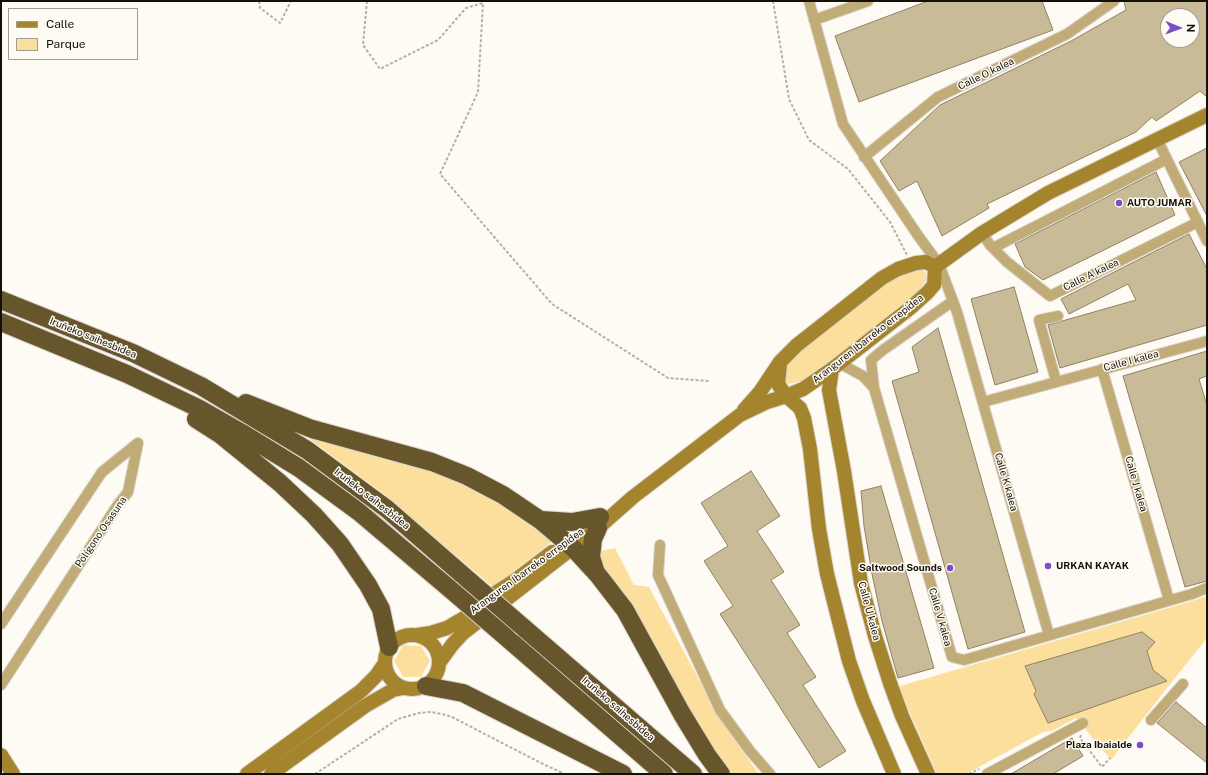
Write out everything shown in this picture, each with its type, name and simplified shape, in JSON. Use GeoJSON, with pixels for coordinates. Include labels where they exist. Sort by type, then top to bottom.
{"type":"FeatureCollection","features":[{"type":"Feature","properties":{"kind":"highway","name":"Iruñeko saihesbidea"},"geometry":{"type":"LineString","coordinates":[[1,300],[133,353],[201,386],[307,450],[387,509],[693,774]]}},
{"type":"Feature","properties":{"kind":"highway","name":"Iruñeko saihesbidea"},"geometry":{"type":"LineString","coordinates":[[1,322],[127,374],[198,408],[299,468],[360,512],[664,774]]}},
{"type":"Feature","properties":{"kind":"highway"},"geometry":{"type":"LineString","coordinates":[[26,333],[76,363],[150,394],[189,415],[221,435],[280,483],[340,544],[368,585],[381,608],[387,655]]}},
{"type":"Feature","properties":{"kind":"highway"},"geometry":{"type":"LineString","coordinates":[[201,386],[312,428],[432,462],[460,473],[502,495],[540,520],[596,574],[625,610],[682,714],[707,755],[721,774]]}},
{"type":"Feature","properties":{"kind":"highway"},"geometry":{"type":"LineString","coordinates":[[540,520],[599,523],[593,539],[591,557],[596,574]]}},
{"type":"Feature","properties":{"kind":"highway"},"geometry":{"type":"LineString","coordinates":[[426,686],[463,693],[623,774]]}},
{"type":"Feature","properties":{"kind":"street"},"geometry":{"type":"LineString","coordinates":[[810,1],[814,20],[844,124],[864,157],[937,265],[982,233],[1048,193],[1207,115]]}},
{"type":"Feature","properties":{"kind":"street"},"geometry":{"type":"LineString","coordinates":[[814,20],[868,1]]}},
{"type":"Feature","properties":{"kind":"street","name":"Calle O kalea"},"geometry":{"type":"LineString","coordinates":[[864,157],[938,97],[1067,34],[1114,1]]}},
{"type":"Feature","properties":{"kind":"street"},"geometry":{"type":"LineString","coordinates":[[1157,139],[1207,241]]}},
{"type":"Feature","properties":{"kind":"street"},"geometry":{"type":"LineString","coordinates":[[993,248],[1167,159]]}},
{"type":"Feature","properties":{"kind":"street","name":"Calle A kalea"},"geometry":{"type":"LineString","coordinates":[[982,233],[993,248],[1007,262],[1050,296],[1198,222]]}},
{"type":"Feature","properties":{"kind":"street","name":"Aranguren Ibarreko errepidea"},"geometry":{"type":"LineString","coordinates":[[417,635],[431,633],[447,628],[464,618],[497,592],[565,543],[599,523],[612,508],[633,497],[740,415],[760,392],[780,362],[797,345],[882,278],[898,269],[912,265],[926,262],[937,265],[934,285],[927,294],[836,366],[803,389],[767,402],[740,415]]}},
{"type":"Feature","properties":{"kind":"street","name":"Calle K kalea"},"geometry":{"type":"LineString","coordinates":[[937,265],[953,301],[1049,635]]}},
{"type":"Feature","properties":{"kind":"street","name":"Calle V kalea"},"geometry":{"type":"LineString","coordinates":[[953,301],[871,360],[874,388],[952,657],[964,660],[1049,635]]}},
{"type":"Feature","properties":{"kind":"street"},"geometry":{"type":"LineString","coordinates":[[1056,382],[1039,320],[1058,316]]}},
{"type":"Feature","properties":{"kind":"street","name":"Calle I kalea"},"geometry":{"type":"LineString","coordinates":[[983,402],[1207,341]]}},
{"type":"Feature","properties":{"kind":"street"},"geometry":{"type":"LineString","coordinates":[[780,362],[778,384],[786,396],[800,408],[804,418],[810,449],[824,559],[849,661],[863,701],[894,774]]}},
{"type":"Feature","properties":{"kind":"street","name":"Calle V kalea"},"geometry":{"type":"LineString","coordinates":[[836,366],[863,376],[874,388]]}},
{"type":"Feature","properties":{"kind":"street","name":"Calle U kalea"},"geometry":{"type":"LineString","coordinates":[[836,366],[829,390],[861,583],[875,636],[890,683],[902,716],[928,774]]}},
{"type":"Feature","properties":{"kind":"street","name":"Calle J kalea"},"geometry":{"type":"LineString","coordinates":[[1102,369],[1169,600]]}},
{"type":"Feature","properties":{"kind":"street","name":"Polígono Osasuna"},"geometry":{"type":"LineString","coordinates":[[1,624],[102,472],[138,443],[128,492],[1,685]]}},
{"type":"Feature","properties":{"kind":"street","name":"Aranguren Ibarreko errepidea"},"geometry":{"type":"LineString","coordinates":[[440,663],[452,645],[462,634],[512,595],[565,543]]}},
{"type":"Feature","properties":{"kind":"street"},"geometry":{"type":"LineString","coordinates":[[660,545],[658,575],[720,710],[750,752],[770,774]]}},
{"type":"Feature","properties":{"kind":"street"},"geometry":{"type":"LineString","coordinates":[[1049,635],[1192,594],[1207,588]]}},
{"type":"Feature","properties":{"kind":"street"},"geometry":{"type":"LineString","coordinates":[[247,774],[361,691],[376,676],[387,655],[395,641],[402,637],[417,635],[431,642],[439,655],[440,663],[438,672],[433,680],[426,686],[410,690],[403,688],[390,678],[386,671],[387,655]]}},
{"type":"Feature","properties":{"kind":"street"},"geometry":{"type":"LineString","coordinates":[[1151,720],[1183,684]]}},
{"type":"Feature","properties":{"kind":"street"},"geometry":{"type":"LineString","coordinates":[[272,774],[365,706],[392,690],[403,688]]}},
{"type":"Feature","properties":{"kind":"street"},"geometry":{"type":"LineString","coordinates":[[987,774],[1083,723]]}},
{"type":"Feature","properties":{"kind":"street"},"geometry":{"type":"LineString","coordinates":[[1,755],[13,774]]}},
{"type":"Feature","properties":{"kind":"path"},"geometry":{"type":"LineString","coordinates":[[259,1],[260,8],[280,23],[291,1]]}},
{"type":"Feature","properties":{"kind":"path"},"geometry":{"type":"LineString","coordinates":[[367,1],[363,45],[380,69],[438,40],[466,8],[484,2],[478,92],[440,174],[552,304],[668,378],[709,381]]}},
{"type":"Feature","properties":{"kind":"path"},"geometry":{"type":"LineString","coordinates":[[774,1],[789,99],[809,140],[848,169],[890,222],[912,265]]}},
{"type":"Feature","properties":{"kind":"path"},"geometry":{"type":"LineString","coordinates":[[316,774],[398,719],[419,713],[431,712],[452,717],[565,774]]}},
{"type":"Feature","properties":{"kind":"green space"},"geometry":{"type":"Polygon","coordinates":[[[915,269],[923,269],[926,273],[926,281],[915,295],[809,379],[789,384],[784,382],[783,370],[789,360],[894,277],[915,269]]]}},
{"type":"Feature","properties":{"kind":"green space"},"geometry":{"type":"Polygon","coordinates":[[[296,429],[458,480],[531,520],[554,540],[493,587],[380,491],[296,429]]]}},
{"type":"Feature","properties":{"kind":"green space"},"geometry":{"type":"Polygon","coordinates":[[[615,548],[634,585],[649,587],[723,724],[759,774],[730,774],[704,736],[602,566],[601,551],[615,548]]]}},
{"type":"Feature","properties":{"kind":"green space"},"geometry":{"type":"Polygon","coordinates":[[[1207,596],[1207,638],[1111,760],[1076,718],[1052,731],[1043,732],[966,774],[937,774],[902,695],[900,686],[1207,596]]]}},
{"type":"Feature","properties":{"kind":"green space"},"geometry":{"type":"Polygon","coordinates":[[[403,645],[421,646],[430,661],[421,677],[403,677],[394,661],[403,645]]]}},
{"type":"Feature","properties":{"kind":"building"},"geometry":{"type":"Polygon","coordinates":[[[928,1],[1042,1],[1053,30],[859,102],[835,36],[928,1]]]}},
{"type":"Feature","properties":{"kind":"building"},"geometry":{"type":"Polygon","coordinates":[[[1124,1],[1207,1],[1207,97],[1200,91],[1156,121],[1152,117],[1136,132],[987,204],[989,208],[942,236],[917,181],[899,191],[880,161],[940,105],[1071,41],[1126,10],[1124,1]]]}},
{"type":"Feature","properties":{"kind":"building"},"geometry":{"type":"Polygon","coordinates":[[[1207,148],[1207,216],[1179,162],[1207,148]]]}},
{"type":"Feature","properties":{"kind":"building"},"geometry":{"type":"Polygon","coordinates":[[[1156,172],[1175,215],[1043,280],[1025,267],[1015,244],[1156,172]]]}},
{"type":"Feature","properties":{"kind":"building"},"geometry":{"type":"Polygon","coordinates":[[[1189,234],[1207,269],[1207,325],[1060,368],[1048,325],[1136,300],[1128,284],[1069,314],[1061,299],[1189,234]]]}},
{"type":"Feature","properties":{"kind":"building"},"geometry":{"type":"Polygon","coordinates":[[[1014,287],[1038,372],[995,385],[971,299],[1014,287]]]}},
{"type":"Feature","properties":{"kind":"building"},"geometry":{"type":"Polygon","coordinates":[[[938,328],[1025,632],[968,649],[892,381],[919,372],[912,347],[938,328]]]}},
{"type":"Feature","properties":{"kind":"building"},"geometry":{"type":"Polygon","coordinates":[[[1207,351],[1207,376],[1199,379],[1207,405],[1207,581],[1185,587],[1123,376],[1207,351]]]}},
{"type":"Feature","properties":{"kind":"building"},"geometry":{"type":"Polygon","coordinates":[[[751,471],[780,516],[757,531],[784,572],[771,580],[800,625],[787,633],[816,677],[803,685],[846,751],[819,768],[720,614],[733,606],[704,561],[728,546],[701,503],[751,471]]]}},
{"type":"Feature","properties":{"kind":"building"},"geometry":{"type":"Polygon","coordinates":[[[881,486],[934,668],[898,678],[882,621],[864,526],[861,491],[881,486]]]}},
{"type":"Feature","properties":{"kind":"building"},"geometry":{"type":"Polygon","coordinates":[[[1142,632],[1155,642],[1147,651],[1153,670],[1167,681],[1048,723],[1034,694],[1036,691],[1025,666],[1142,632]]]}},
{"type":"Feature","properties":{"kind":"building"},"geometry":{"type":"Polygon","coordinates":[[[1176,702],[1207,728],[1207,763],[1157,723],[1176,702]]]}},
{"type":"Feature","properties":{"kind":"building"},"geometry":{"type":"Polygon","coordinates":[[[1072,738],[1083,756],[1053,774],[1011,774],[1072,738]]]}},
{"type":"Feature","properties":{"kind":"place","name":"AUTO JUMAR"},"geometry":{"type":"Point","coordinates":[1119,203]}},
{"type":"Feature","properties":{"kind":"place","name":"URKAN KAYAK"},"geometry":{"type":"Point","coordinates":[1048,566]}},
{"type":"Feature","properties":{"kind":"place","name":"Saltwood Sounds"},"geometry":{"type":"Point","coordinates":[950,568]}},
{"type":"Feature","properties":{"kind":"place","name":"Plaza Ibaialde"},"geometry":{"type":"Point","coordinates":[1140,745]}}]}
